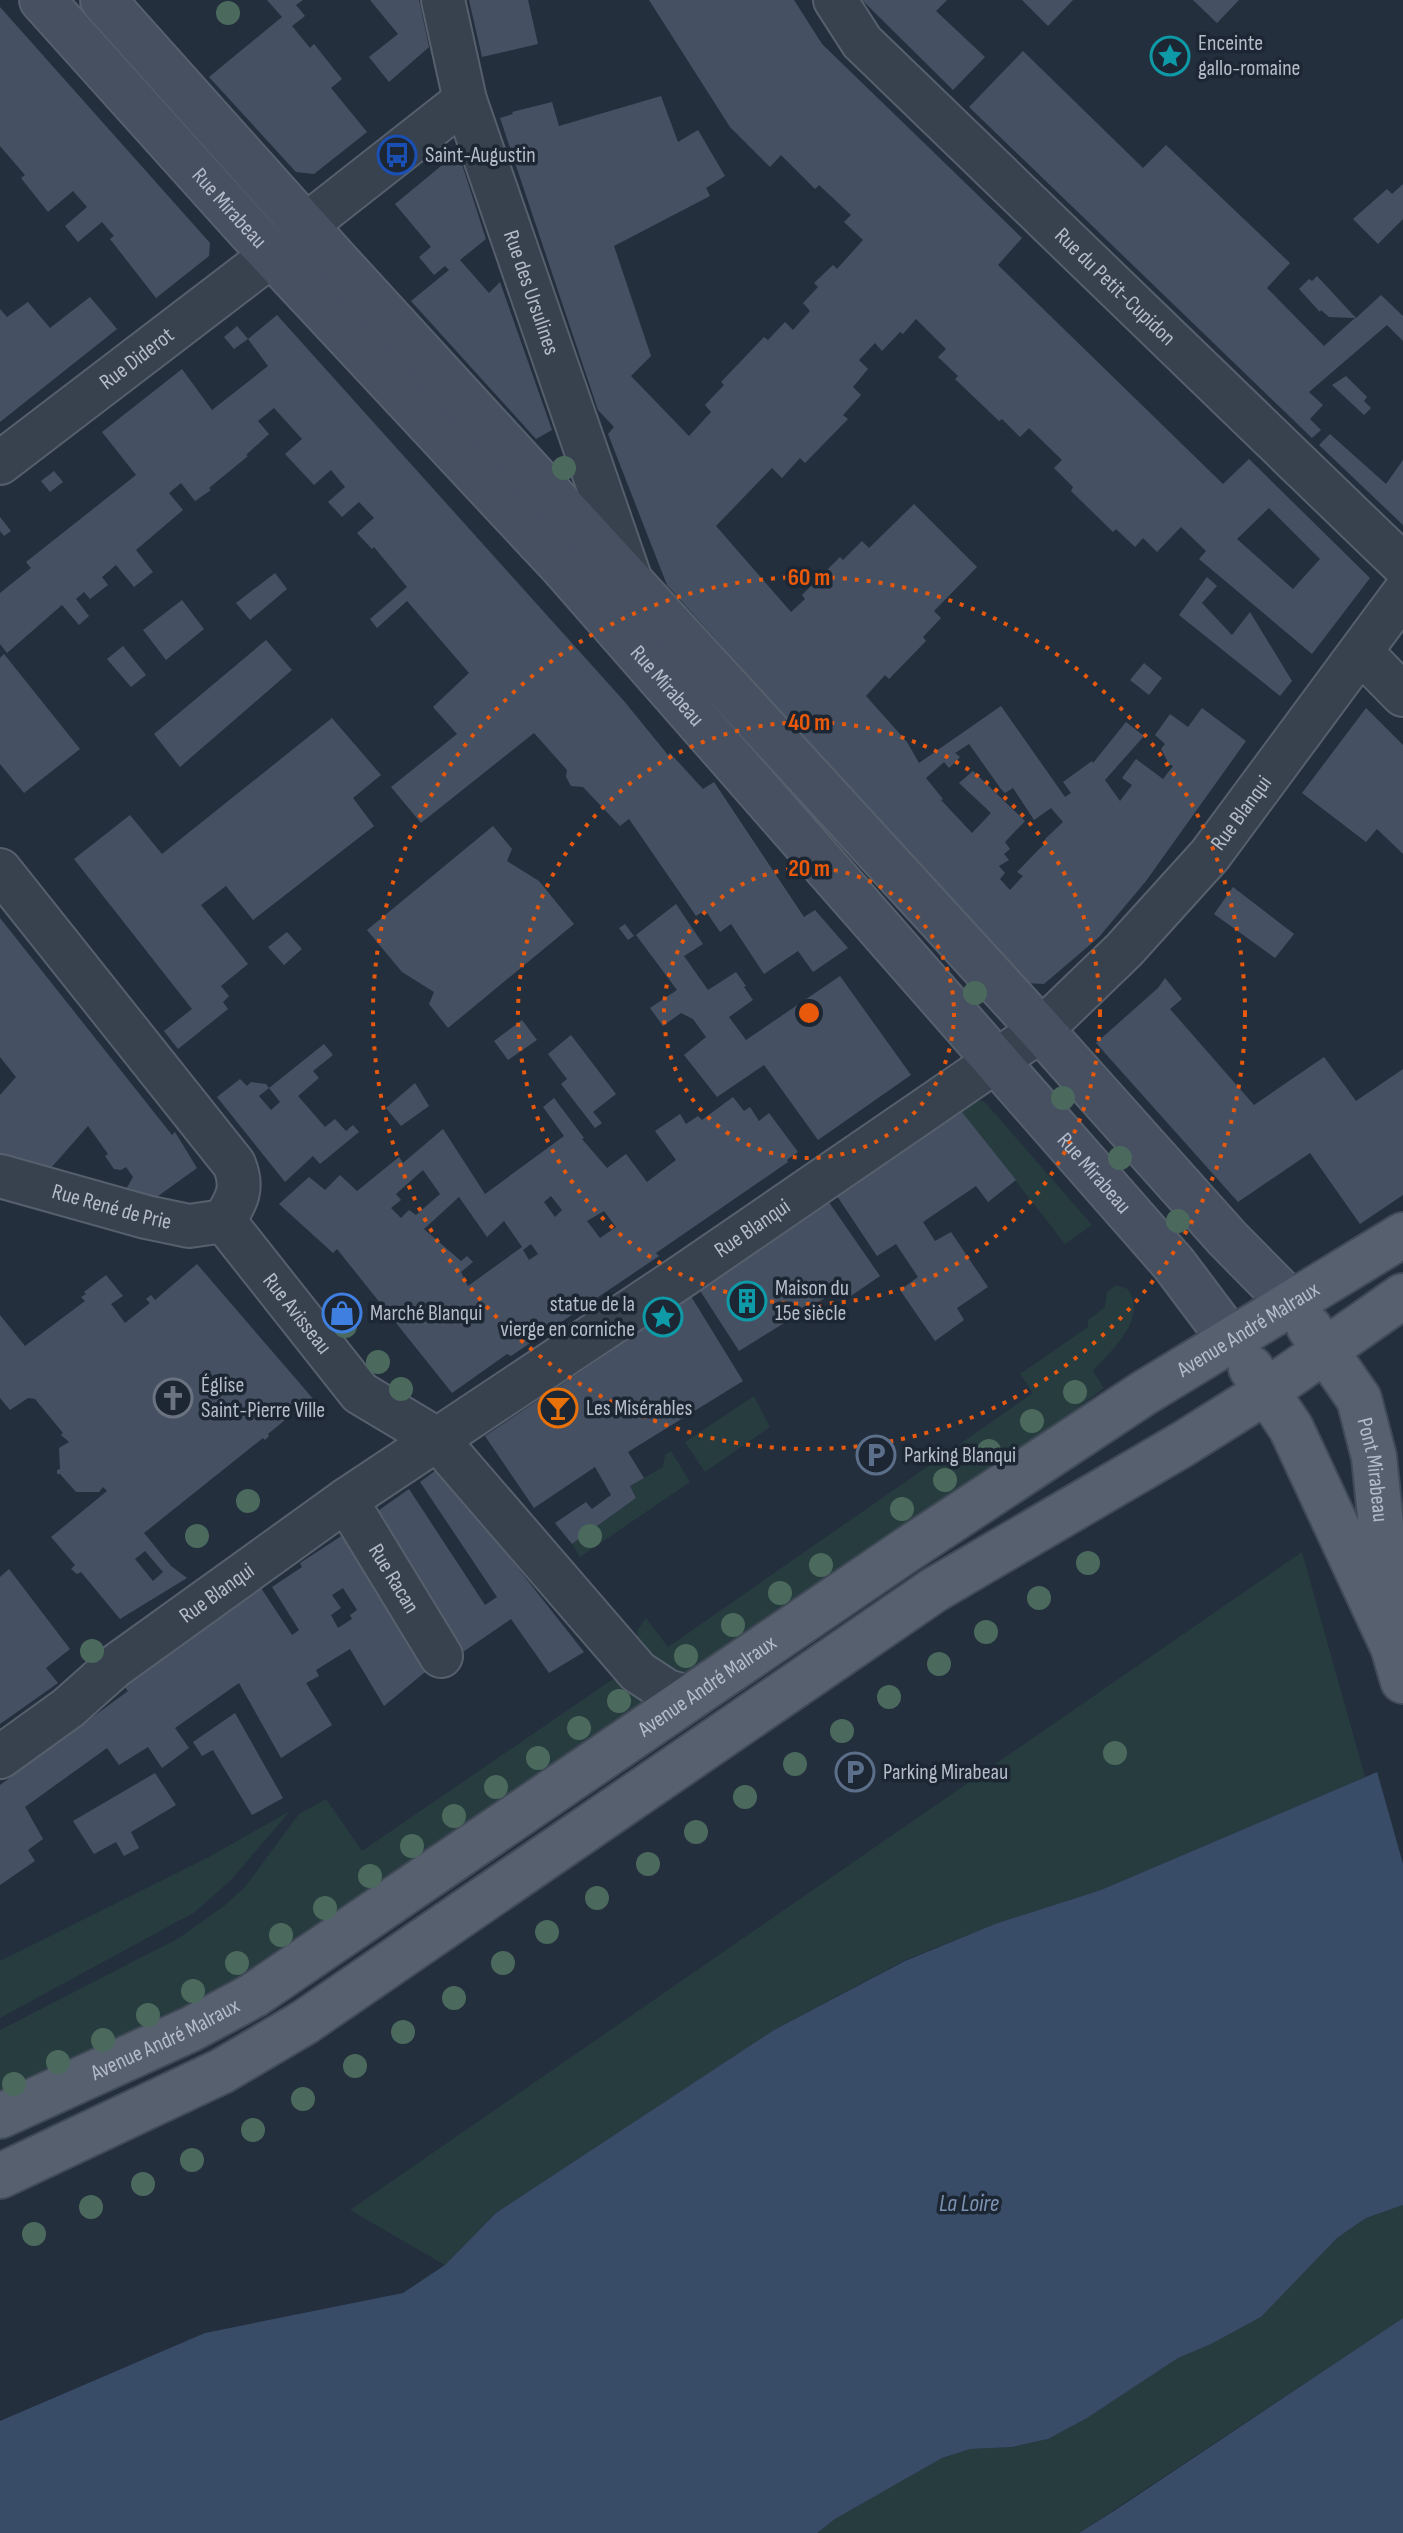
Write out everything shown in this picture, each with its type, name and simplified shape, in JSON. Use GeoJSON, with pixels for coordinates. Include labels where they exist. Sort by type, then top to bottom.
{"type":"FeatureCollection","features":[{"type":"Feature","properties":{"kind":"main road","name":"Rue Mirabeau"},"geometry":{"type":"LineString","coordinates":[[42,0],[272,255],[563,567],[1174,1264],[1267,1391]]}},
{"type":"Feature","properties":{"kind":"main road","name":"Rue Mirabeau"},"geometry":{"type":"LineString","coordinates":[[103,0],[1227,1238],[1291,1303],[1327,1350]]}},
{"type":"Feature","properties":{"kind":"main road","name":"Avenue André Malraux"},"geometry":{"type":"LineString","coordinates":[[0,2116],[191,2029],[254,1995],[905,1551],[1144,1393],[1403,1235]]}},
{"type":"Feature","properties":{"kind":"main road"},"geometry":{"type":"LineString","coordinates":[[0,2176],[222,2071],[305,2022],[934,1590],[1183,1444],[1267,1391],[1403,1296]]}},
{"type":"Feature","properties":{"kind":"main road","name":"Pont Mirabeau"},"geometry":{"type":"LineString","coordinates":[[1327,1350],[1359,1399],[1374,1457],[1398,1664]]}},
{"type":"Feature","properties":{"kind":"main road","name":"Pont Mirabeau"},"geometry":{"type":"LineString","coordinates":[[1267,1391],[1297,1441],[1398,1664]]}},
{"type":"Feature","properties":{"kind":"street","name":"Rue des Ursulines"},"geometry":{"type":"LineString","coordinates":[[443,0],[465,100],[631,581]]}},
{"type":"Feature","properties":{"kind":"street","name":"Rue du Petit-Cupidon"},"geometry":{"type":"LineString","coordinates":[[835,0],[862,42],[1403,565]]}},
{"type":"Feature","properties":{"kind":"street"},"geometry":{"type":"LineString","coordinates":[[306,225],[465,100]]}},
{"type":"Feature","properties":{"kind":"street","name":"Rue Diderot"},"geometry":{"type":"LineString","coordinates":[[0,463],[272,255]]}},
{"type":"Feature","properties":{"kind":"street","name":"Rue Blanqui"},"geometry":{"type":"LineString","coordinates":[[0,1757],[68,1708],[114,1667],[346,1500],[1041,1030],[1124,950],[1210,855],[1403,594]]}},
{"type":"Feature","properties":{"kind":"street"},"geometry":{"type":"LineString","coordinates":[[1361,652],[1403,695]]}},
{"type":"Feature","properties":{"kind":"street"},"geometry":{"type":"LineString","coordinates":[[0,870],[234,1164],[240,1178],[240,1195],[224,1221]]}},
{"type":"Feature","properties":{"kind":"street","name":"Rue René de Prie"},"geometry":{"type":"LineString","coordinates":[[0,1176],[189,1226],[224,1221]]}},
{"type":"Feature","properties":{"kind":"street","name":"Rue Avisseau"},"geometry":{"type":"LineString","coordinates":[[224,1221],[360,1393],[437,1439],[638,1672],[667,1691],[691,1698]]}},
{"type":"Feature","properties":{"kind":"street","name":"Rue Racan"},"geometry":{"type":"LineString","coordinates":[[346,1500],[441,1656]]}},
{"type":"Feature","properties":{"kind":"green space"},"geometry":{"type":"Polygon","coordinates":[[[966,1101],[984,1101],[1092,1225],[1065,1244],[958,1107],[966,1101]]]}},
{"type":"Feature","properties":{"kind":"green space"},"geometry":{"type":"Polygon","coordinates":[[[1116,1285],[1128,1289],[1134,1312],[1118,1344],[1093,1371],[1104,1388],[1027,1446],[683,1677],[655,1667],[638,1640],[637,1631],[646,1618],[668,1647],[1033,1393],[1020,1374],[1088,1327],[1088,1320],[1105,1307],[1107,1292],[1116,1285]]]}},
{"type":"Feature","properties":{"kind":"green space"},"geometry":{"type":"Polygon","coordinates":[[[754,1396],[770,1427],[705,1472],[685,1442],[754,1396]]]}},
{"type":"Feature","properties":{"kind":"green space"},"geometry":{"type":"Polygon","coordinates":[[[671,1451],[690,1482],[580,1557],[572,1544],[636,1498],[630,1486],[663,1467],[665,1455],[671,1451]]]}},
{"type":"Feature","properties":{"kind":"green space"},"geometry":{"type":"Polygon","coordinates":[[[1302,1552],[1365,1777],[1101,1890],[995,1924],[905,1960],[774,2030],[496,2213],[445,2265],[350,2210],[1302,1552]]]}},
{"type":"Feature","properties":{"kind":"green space"},"geometry":{"type":"Polygon","coordinates":[[[621,1677],[648,1702],[242,1985],[0,2108],[0,2030],[179,1938],[225,1905],[245,1887],[299,1814],[326,1799],[362,1851],[613,1679],[621,1677]]]}},
{"type":"Feature","properties":{"kind":"green space"},"geometry":{"type":"Polygon","coordinates":[[[290,1811],[232,1879],[195,1912],[0,2018],[0,1961],[207,1858],[290,1811]]]}},
{"type":"Feature","properties":{"kind":"green space"},"geometry":{"type":"Polygon","coordinates":[[[1403,2205],[1403,2318],[1079,2533],[817,2533],[835,2519],[942,2458],[970,2449],[1012,2447],[1048,2439],[1087,2418],[1178,2358],[1261,2317],[1337,2238],[1366,2218],[1403,2205]]]}},
{"type":"Feature","properties":{"kind":"water","name":"La Loire"},"geometry":{"type":"Polygon","coordinates":[[[1403,1761],[1403,2205],[1366,2218],[1337,2238],[1261,2317],[1178,2358],[1087,2418],[1048,2439],[1012,2447],[970,2449],[942,2458],[835,2519],[817,2533],[0,2533],[0,2421],[205,2333],[403,2293],[445,2265],[496,2213],[774,2030],[905,1961],[995,1924],[1101,1890],[1403,1761]]]}},
{"type":"Feature","properties":{"kind":"water"},"geometry":{"type":"Polygon","coordinates":[[[1403,2318],[1403,2533],[1079,2533],[1117,2509],[1403,2318]]]}},
{"type":"Feature","properties":{"kind":"pier"},"geometry":{"type":"Polygon","coordinates":[[[1403,1757],[1403,1864],[1376,1768],[1403,1757]]]}},
{"type":"Feature","properties":{"kind":"building"},"geometry":{"type":"Polygon","coordinates":[[[267,0],[303,0],[296,5],[305,16],[292,26],[310,48],[314,44],[342,79],[331,88],[367,132],[314,174],[296,172],[209,77],[282,17],[267,0]]]}},
{"type":"Feature","properties":{"kind":"building"},"geometry":{"type":"Polygon","coordinates":[[[370,0],[419,0],[429,47],[389,82],[369,57],[398,34],[370,0]]]}},
{"type":"Feature","properties":{"kind":"building"},"geometry":{"type":"Polygon","coordinates":[[[469,0],[528,0],[538,44],[482,57],[469,0]]]}},
{"type":"Feature","properties":{"kind":"building"},"geometry":{"type":"Polygon","coordinates":[[[649,0],[794,0],[822,44],[1022,238],[998,265],[1223,484],[1249,459],[1370,578],[1312,654],[1199,559],[1206,551],[1181,527],[1157,552],[1143,538],[1135,547],[1116,529],[1113,532],[1071,491],[1073,487],[1054,468],[1062,460],[1029,428],[1020,437],[955,379],[958,376],[938,357],[946,349],[916,319],[882,351],[875,343],[859,360],[868,369],[853,387],[861,395],[843,415],[848,419],[805,463],[800,458],[782,478],[772,468],[716,526],[791,612],[805,599],[802,595],[840,557],[843,560],[862,541],[869,548],[914,504],[977,567],[934,611],[941,618],[923,637],[926,641],[889,679],[885,675],[866,696],[907,742],[919,763],[1001,706],[1065,797],[1071,793],[1063,782],[1093,763],[1126,722],[1144,736],[1105,780],[1120,801],[1132,785],[1122,778],[1136,759],[1163,779],[1173,766],[1161,749],[1165,744],[1155,735],[1170,714],[1188,727],[1202,708],[1246,741],[1146,881],[1099,937],[1044,984],[1025,983],[667,585],[608,434],[614,427],[598,410],[500,118],[552,102],[559,126],[661,96],[678,142],[698,130],[725,176],[706,188],[710,196],[614,246],[651,356],[631,376],[689,436],[711,412],[705,405],[724,385],[721,382],[764,337],[768,340],[785,322],[793,330],[810,311],[803,303],[818,287],[814,283],[833,265],[837,269],[863,240],[844,222],[851,215],[819,185],[815,189],[781,155],[770,167],[730,127],[649,0]],[[1269,508],[1237,539],[1293,589],[1320,559],[1269,508]],[[969,744],[955,753],[960,757],[949,768],[944,762],[926,778],[941,800],[972,833],[991,813],[959,783],[973,771],[1025,821],[1005,842],[1010,849],[1004,854],[1009,860],[999,866],[1005,873],[1000,879],[1010,890],[1023,876],[1017,872],[1063,822],[1051,808],[1034,820],[1013,788],[1005,793],[1001,789],[969,744]]]}},
{"type":"Feature","properties":{"kind":"building"},"geometry":{"type":"Polygon","coordinates":[[[862,0],[947,0],[936,11],[985,57],[953,90],[862,0]]]}},
{"type":"Feature","properties":{"kind":"building"},"geometry":{"type":"Polygon","coordinates":[[[1022,0],[1073,0],[1048,26],[1022,0]]]}},
{"type":"Feature","properties":{"kind":"building"},"geometry":{"type":"Polygon","coordinates":[[[1193,0],[1239,0],[1217,23],[1193,0]]]}},
{"type":"Feature","properties":{"kind":"building"},"geometry":{"type":"Polygon","coordinates":[[[0,7],[210,243],[209,256],[156,298],[110,239],[114,236],[102,222],[78,242],[65,226],[87,207],[73,191],[48,212],[21,178],[25,175],[0,146],[0,7]]]}},
{"type":"Feature","properties":{"kind":"building"},"geometry":{"type":"Polygon","coordinates":[[[1023,51],[1143,168],[1166,145],[1290,263],[1267,288],[1324,346],[1355,318],[1329,317],[1320,312],[1299,289],[1309,279],[1312,281],[1317,276],[1356,318],[1381,295],[1403,316],[1403,341],[1387,325],[1309,392],[1323,405],[1310,419],[1321,430],[1312,438],[969,107],[1023,51]]]}},
{"type":"Feature","properties":{"kind":"building"},"geometry":{"type":"Polygon","coordinates":[[[458,152],[486,239],[460,260],[489,293],[500,282],[552,430],[536,439],[411,301],[449,270],[445,266],[434,275],[419,257],[431,247],[395,204],[458,152]]]}},
{"type":"Feature","properties":{"kind":"building"},"geometry":{"type":"Polygon","coordinates":[[[1403,184],[1403,219],[1378,244],[1353,219],[1387,189],[1392,194],[1403,184]]]}},
{"type":"Feature","properties":{"kind":"building"},"geometry":{"type":"Polygon","coordinates":[[[90,297],[117,329],[0,422],[0,309],[7,317],[28,302],[50,328],[90,297]]]}},
{"type":"Feature","properties":{"kind":"building"},"geometry":{"type":"Polygon","coordinates":[[[277,315],[624,701],[668,755],[670,753],[703,789],[714,782],[804,917],[815,910],[848,948],[813,972],[798,951],[764,974],[731,924],[720,932],[705,910],[696,916],[629,819],[620,826],[583,787],[571,786],[566,777],[567,770],[534,733],[421,823],[391,787],[457,734],[433,707],[469,673],[407,601],[377,628],[370,619],[407,587],[374,547],[372,549],[357,533],[374,518],[359,502],[342,517],[328,502],[345,487],[331,470],[314,485],[285,454],[302,439],[274,408],[258,421],[269,434],[209,488],[211,490],[195,501],[181,483],[169,493],[183,510],[136,550],[153,572],[134,587],[116,565],[102,577],[108,585],[90,599],[84,592],[76,599],[89,616],[79,625],[62,605],[7,653],[0,644],[0,593],[31,568],[26,562],[136,475],[102,432],[182,369],[212,410],[268,366],[248,339],[277,315]]]}},
{"type":"Feature","properties":{"kind":"building"},"geometry":{"type":"Polygon","coordinates":[[[237,326],[248,339],[234,349],[224,337],[237,326]]]}},
{"type":"Feature","properties":{"kind":"building"},"geometry":{"type":"Polygon","coordinates":[[[1346,376],[1367,397],[1364,401],[1371,408],[1364,415],[1332,385],[1346,376]]]}},
{"type":"Feature","properties":{"kind":"building"},"geometry":{"type":"Polygon","coordinates":[[[1330,434],[1386,484],[1403,460],[1403,525],[1319,445],[1330,434]]]}},
{"type":"Feature","properties":{"kind":"building"},"geometry":{"type":"Polygon","coordinates":[[[54,471],[63,482],[50,492],[41,481],[54,471]]]}},
{"type":"Feature","properties":{"kind":"building"},"geometry":{"type":"Polygon","coordinates":[[[0,517],[11,531],[4,536],[0,531],[0,517]]]}},
{"type":"Feature","properties":{"kind":"building"},"geometry":{"type":"Polygon","coordinates":[[[275,573],[287,589],[250,620],[236,603],[275,573]]]}},
{"type":"Feature","properties":{"kind":"building"},"geometry":{"type":"Polygon","coordinates":[[[1207,577],[1217,586],[1202,603],[1232,635],[1250,612],[1292,681],[1280,696],[1179,615],[1207,577]]]}},
{"type":"Feature","properties":{"kind":"building"},"geometry":{"type":"Polygon","coordinates":[[[182,600],[204,629],[166,660],[143,630],[182,600]]]}},
{"type":"Feature","properties":{"kind":"building"},"geometry":{"type":"Polygon","coordinates":[[[266,640],[292,670],[180,767],[154,734],[266,640]]]}},
{"type":"Feature","properties":{"kind":"building"},"geometry":{"type":"Polygon","coordinates":[[[123,646],[146,675],[131,687],[107,659],[123,646]]]}},
{"type":"Feature","properties":{"kind":"building"},"geometry":{"type":"Polygon","coordinates":[[[4,654],[80,749],[24,793],[0,764],[0,658],[4,654]]]}},
{"type":"Feature","properties":{"kind":"building"},"geometry":{"type":"Polygon","coordinates":[[[1144,663],[1162,678],[1149,695],[1130,680],[1144,663]]]}},
{"type":"Feature","properties":{"kind":"building"},"geometry":{"type":"Polygon","coordinates":[[[1366,708],[1403,745],[1403,854],[1377,829],[1366,842],[1302,793],[1366,708]]]}},
{"type":"Feature","properties":{"kind":"building"},"geometry":{"type":"Polygon","coordinates":[[[332,718],[381,775],[353,798],[374,826],[253,920],[226,886],[201,905],[248,964],[221,986],[229,996],[223,1002],[228,1009],[178,1049],[164,1031],[192,1009],[74,859],[130,815],[162,854],[332,718]]]}},
{"type":"Feature","properties":{"kind":"building"},"geometry":{"type":"Polygon","coordinates":[[[493,826],[512,849],[507,861],[539,881],[574,924],[448,1028],[429,1004],[434,992],[402,972],[367,930],[493,826]]]}},
{"type":"Feature","properties":{"kind":"building"},"geometry":{"type":"Polygon","coordinates":[[[1233,887],[1294,934],[1275,958],[1214,914],[1233,887]]]}},
{"type":"Feature","properties":{"kind":"building"},"geometry":{"type":"Polygon","coordinates":[[[676,904],[703,944],[684,956],[708,990],[736,972],[746,986],[753,1000],[729,1017],[746,1040],[840,976],[911,1075],[818,1140],[764,1065],[717,1097],[684,1055],[706,1037],[693,1019],[681,1013],[663,1026],[650,1008],[677,990],[636,935],[676,904]]]}},
{"type":"Feature","properties":{"kind":"building"},"geometry":{"type":"Polygon","coordinates":[[[0,918],[172,1135],[175,1132],[197,1168],[154,1199],[125,1191],[133,1177],[126,1167],[114,1169],[105,1156],[108,1154],[88,1126],[50,1169],[0,1155],[0,1095],[16,1077],[0,1057],[0,918]]]}},
{"type":"Feature","properties":{"kind":"building"},"geometry":{"type":"Polygon","coordinates":[[[625,924],[634,936],[628,940],[619,928],[625,924]]]}},
{"type":"Feature","properties":{"kind":"building"},"geometry":{"type":"Polygon","coordinates":[[[287,932],[302,949],[284,965],[268,947],[287,932]]]}},
{"type":"Feature","properties":{"kind":"building"},"geometry":{"type":"Polygon","coordinates":[[[1165,978],[1182,999],[1170,1009],[1254,1105],[1324,1057],[1356,1101],[1403,1069],[1403,1195],[1360,1224],[1310,1153],[1238,1202],[1096,1043],[1158,988],[1165,978]]]}},
{"type":"Feature","properties":{"kind":"building"},"geometry":{"type":"Polygon","coordinates":[[[522,1020],[537,1040],[508,1060],[494,1041],[522,1020]]]}},
{"type":"Feature","properties":{"kind":"building"},"geometry":{"type":"Polygon","coordinates":[[[571,1035],[616,1094],[593,1112],[602,1123],[595,1128],[561,1084],[567,1079],[548,1054],[571,1035]]]}},
{"type":"Feature","properties":{"kind":"building"},"geometry":{"type":"Polygon","coordinates":[[[324,1044],[333,1055],[313,1071],[319,1078],[298,1096],[325,1127],[335,1119],[346,1131],[353,1125],[359,1132],[320,1164],[313,1156],[285,1182],[217,1097],[240,1079],[247,1086],[251,1082],[266,1084],[269,1088],[324,1044]],[[269,1088],[259,1096],[271,1110],[280,1102],[269,1088]]]}},
{"type":"Feature","properties":{"kind":"building"},"geometry":{"type":"Polygon","coordinates":[[[415,1083],[429,1106],[401,1126],[386,1108],[415,1083]]]}},
{"type":"Feature","properties":{"kind":"building"},"geometry":{"type":"Polygon","coordinates":[[[733,1097],[744,1111],[750,1107],[759,1121],[769,1113],[798,1152],[656,1253],[659,1256],[452,1393],[337,1249],[333,1253],[279,1204],[309,1177],[325,1190],[340,1175],[357,1191],[399,1157],[403,1163],[443,1129],[485,1194],[564,1136],[543,1107],[554,1098],[582,1139],[607,1168],[626,1154],[647,1182],[676,1160],[655,1131],[680,1114],[686,1124],[698,1116],[702,1120],[733,1097]],[[423,1170],[396,1194],[401,1200],[391,1208],[401,1218],[409,1210],[416,1215],[440,1194],[423,1170]],[[551,1196],[544,1202],[555,1217],[562,1210],[551,1196]],[[459,1197],[424,1229],[461,1261],[467,1256],[473,1262],[461,1272],[468,1286],[522,1247],[504,1221],[487,1237],[459,1197]],[[604,1211],[587,1221],[600,1238],[616,1227],[604,1211]],[[531,1244],[523,1250],[529,1260],[538,1254],[531,1244]]]}},
{"type":"Feature","properties":{"kind":"building"},"geometry":{"type":"Polygon","coordinates":[[[958,1107],[1016,1180],[988,1202],[976,1186],[923,1222],[935,1241],[951,1232],[988,1287],[957,1308],[964,1320],[935,1341],[900,1290],[918,1277],[896,1244],[877,1256],[835,1193],[958,1107]]]}},
{"type":"Feature","properties":{"kind":"building"},"geometry":{"type":"Polygon","coordinates":[[[826,1198],[880,1276],[848,1298],[841,1288],[739,1351],[697,1286],[826,1198]]]}},
{"type":"Feature","properties":{"kind":"building","name":"Église Saint-Pierre Ville"},"geometry":{"type":"Polygon","coordinates":[[[197,1264],[315,1401],[308,1401],[268,1434],[265,1440],[263,1438],[144,1533],[171,1566],[187,1578],[120,1619],[81,1572],[77,1574],[71,1569],[75,1565],[51,1537],[107,1491],[103,1487],[99,1492],[76,1492],[57,1474],[60,1469],[59,1448],[69,1442],[35,1399],[28,1398],[10,1410],[0,1398],[0,1315],[25,1346],[85,1301],[81,1297],[86,1294],[84,1292],[106,1275],[123,1296],[111,1304],[125,1323],[150,1303],[146,1299],[151,1295],[155,1300],[197,1264]],[[145,1551],[135,1559],[153,1581],[163,1572],[145,1551]]]}},
{"type":"Feature","properties":{"kind":"building"},"geometry":{"type":"Polygon","coordinates":[[[689,1293],[743,1381],[628,1452],[644,1478],[630,1486],[636,1498],[572,1544],[555,1523],[586,1502],[592,1509],[611,1495],[595,1467],[534,1508],[485,1436],[611,1351],[689,1293]]]}},
{"type":"Feature","properties":{"kind":"building"},"geometry":{"type":"Polygon","coordinates":[[[439,1468],[584,1652],[549,1673],[511,1619],[460,1654],[375,1513],[409,1489],[485,1605],[497,1597],[420,1482],[439,1468]]]}},
{"type":"Feature","properties":{"kind":"building"},"geometry":{"type":"Polygon","coordinates":[[[349,1531],[430,1668],[384,1706],[350,1649],[316,1670],[319,1676],[306,1683],[332,1725],[281,1758],[239,1683],[175,1728],[189,1748],[162,1768],[148,1747],[119,1765],[107,1748],[25,1807],[43,1839],[28,1850],[35,1861],[0,1885],[0,1785],[128,1691],[122,1684],[261,1588],[292,1635],[299,1630],[272,1587],[302,1567],[300,1563],[349,1531]],[[343,1588],[332,1595],[341,1608],[331,1615],[338,1628],[352,1619],[350,1615],[357,1610],[343,1588]]]}},
{"type":"Feature","properties":{"kind":"building"},"geometry":{"type":"Polygon","coordinates":[[[9,1569],[70,1649],[46,1668],[58,1683],[0,1724],[0,1577],[9,1569]]]}},
{"type":"Feature","properties":{"kind":"building"},"geometry":{"type":"Polygon","coordinates":[[[235,1713],[283,1798],[252,1815],[213,1750],[202,1756],[193,1742],[235,1713]]]}},
{"type":"Feature","properties":{"kind":"building"},"geometry":{"type":"Polygon","coordinates":[[[155,1773],[176,1805],[131,1832],[139,1848],[124,1856],[116,1842],[94,1854],[73,1821],[155,1773]]]}},
{"type":"Feature","properties":{"kind":"place","name":"Enceinte gallo-romaine"},"geometry":{"type":"Point","coordinates":[1170,56]}},
{"type":"Feature","properties":{"kind":"place","name":"Saint-Augustin"},"geometry":{"type":"Point","coordinates":[397,155]}},
{"type":"Feature","properties":{"kind":"place","name":"Maison du 15e siècle"},"geometry":{"type":"Point","coordinates":[747,1301]}},
{"type":"Feature","properties":{"kind":"place","name":"Marché Blanqui"},"geometry":{"type":"Point","coordinates":[342,1313]}},
{"type":"Feature","properties":{"kind":"place","name":"statue de la vierge en corniche"},"geometry":{"type":"Point","coordinates":[663,1317]}},
{"type":"Feature","properties":{"kind":"place","name":"Église Saint-Pierre Ville"},"geometry":{"type":"Point","coordinates":[173,1398]}},
{"type":"Feature","properties":{"kind":"place","name":"Les Misérables"},"geometry":{"type":"Point","coordinates":[558,1408]}},
{"type":"Feature","properties":{"kind":"place","name":"Parking Blanqui"},"geometry":{"type":"Point","coordinates":[876,1455]}},
{"type":"Feature","properties":{"kind":"place","name":"Parking Mirabeau"},"geometry":{"type":"Point","coordinates":[855,1772]}}]}
